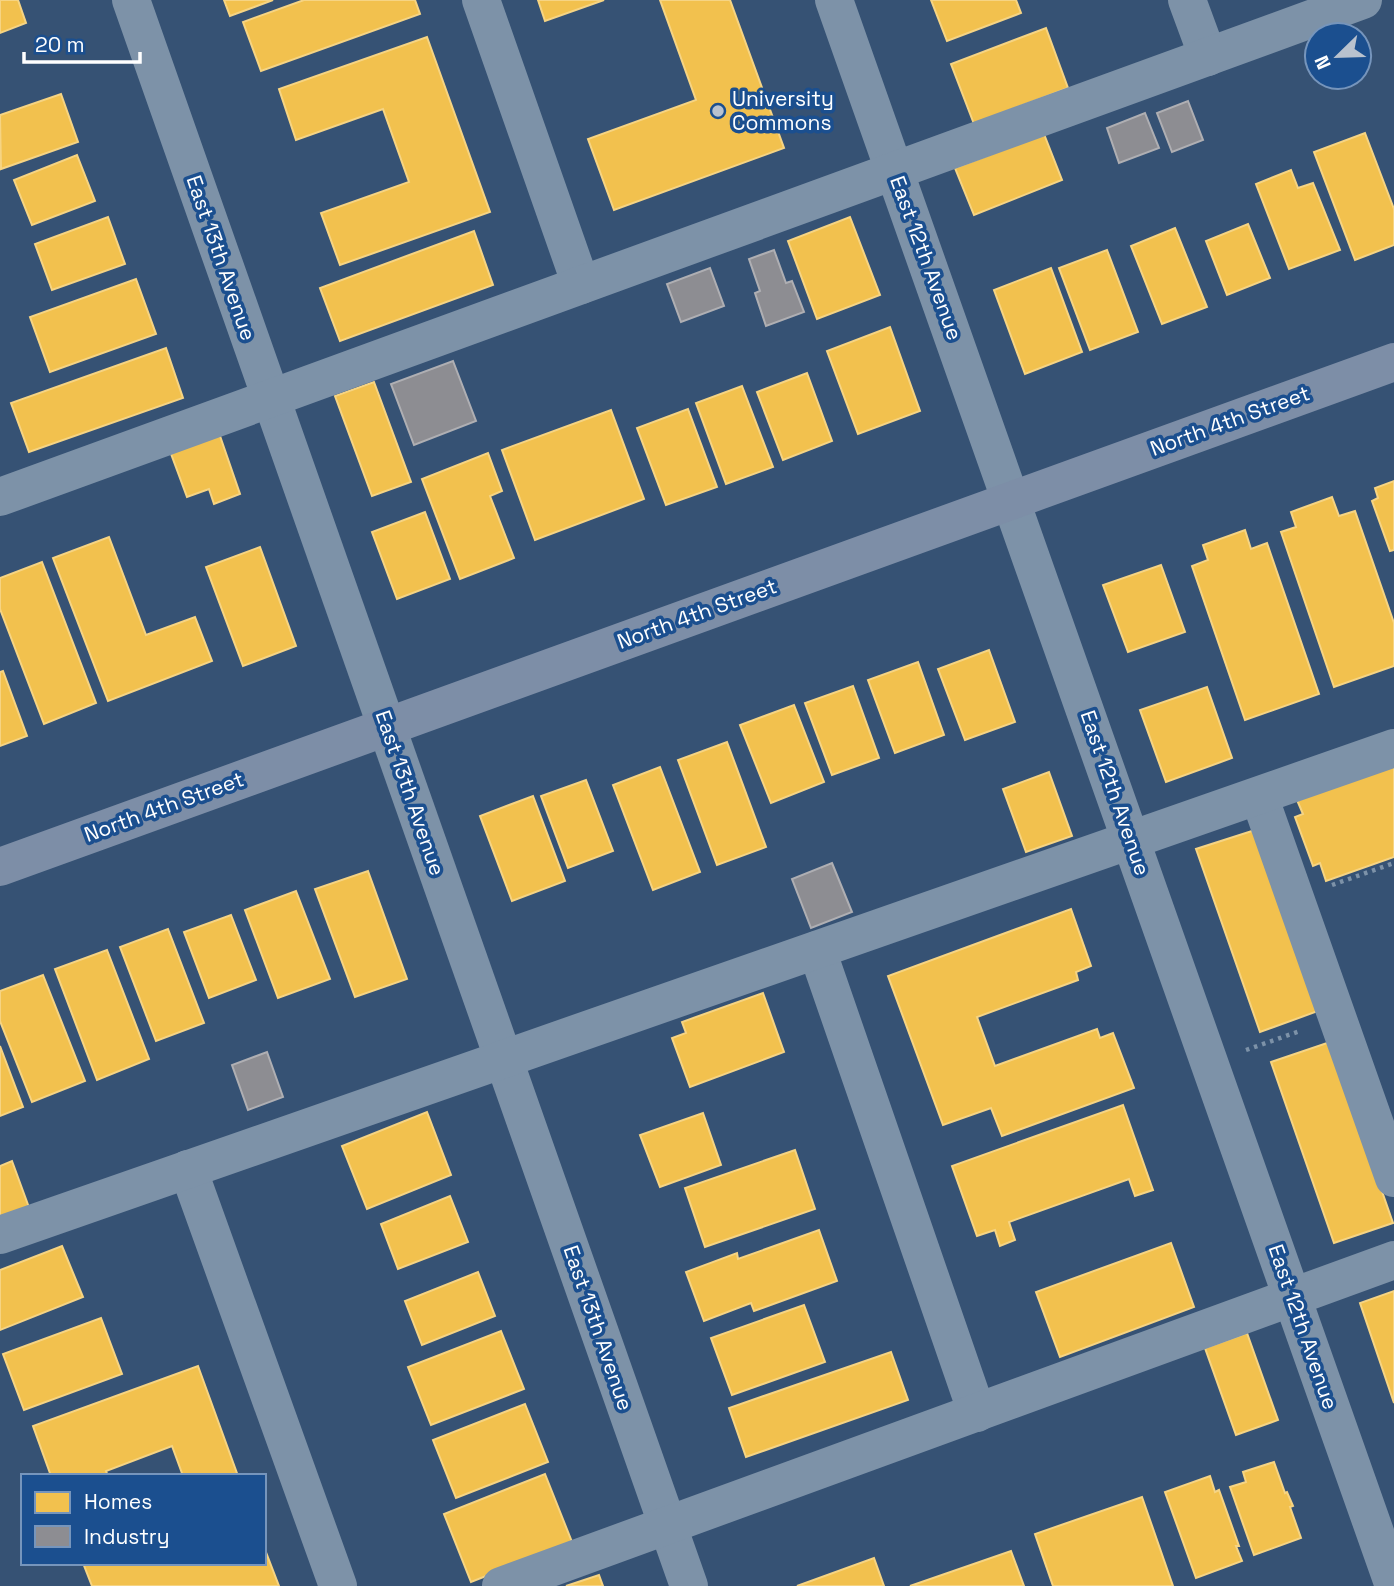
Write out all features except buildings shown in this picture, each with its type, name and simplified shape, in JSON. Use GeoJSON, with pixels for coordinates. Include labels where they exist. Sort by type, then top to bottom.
{"type":"FeatureCollection","features":[{"type":"Feature","properties":{"kind":"main road","name":"North 4th Street"},"geometry":{"type":"LineString","coordinates":[[0,867],[1394,362]]}},
{"type":"Feature","properties":{"kind":"street","name":"East 13th Avenue"},"geometry":{"type":"LineString","coordinates":[[131,0],[689,1586]]}},
{"type":"Feature","properties":{"kind":"street"},"geometry":{"type":"LineString","coordinates":[[481,0],[581,285]]}},
{"type":"Feature","properties":{"kind":"street","name":"East 12th Avenue"},"geometry":{"type":"LineString","coordinates":[[834,0],[1394,1586]]}},
{"type":"Feature","properties":{"kind":"street"},"geometry":{"type":"LineString","coordinates":[[1187,0],[1208,57]]}},
{"type":"Feature","properties":{"kind":"street"},"geometry":{"type":"LineString","coordinates":[[0,497],[1363,0]]}},
{"type":"Feature","properties":{"kind":"street"},"geometry":{"type":"LineString","coordinates":[[0,1235],[1394,748]]}},
{"type":"Feature","properties":{"kind":"street"},"geometry":{"type":"LineString","coordinates":[[1259,796],[1394,1178]]}},
{"type":"Feature","properties":{"kind":"street"},"geometry":{"type":"LineString","coordinates":[[817,950],[977,1413]]}},
{"type":"Feature","properties":{"kind":"street"},"geometry":{"type":"LineString","coordinates":[[188,1169],[338,1586]]}},
{"type":"Feature","properties":{"kind":"street"},"geometry":{"type":"LineString","coordinates":[[501,1586],[1394,1260]]}},
{"type":"Feature","properties":{"kind":"path"},"geometry":{"type":"LineString","coordinates":[[1295,898],[1394,863]]}},
{"type":"Feature","properties":{"kind":"path"},"geometry":{"type":"LineString","coordinates":[[1238,1053],[1337,1017]]}},
{"type":"Feature","properties":{"kind":"place","name":"University Commons"},"geometry":{"type":"Point","coordinates":[718,111]}}]}
